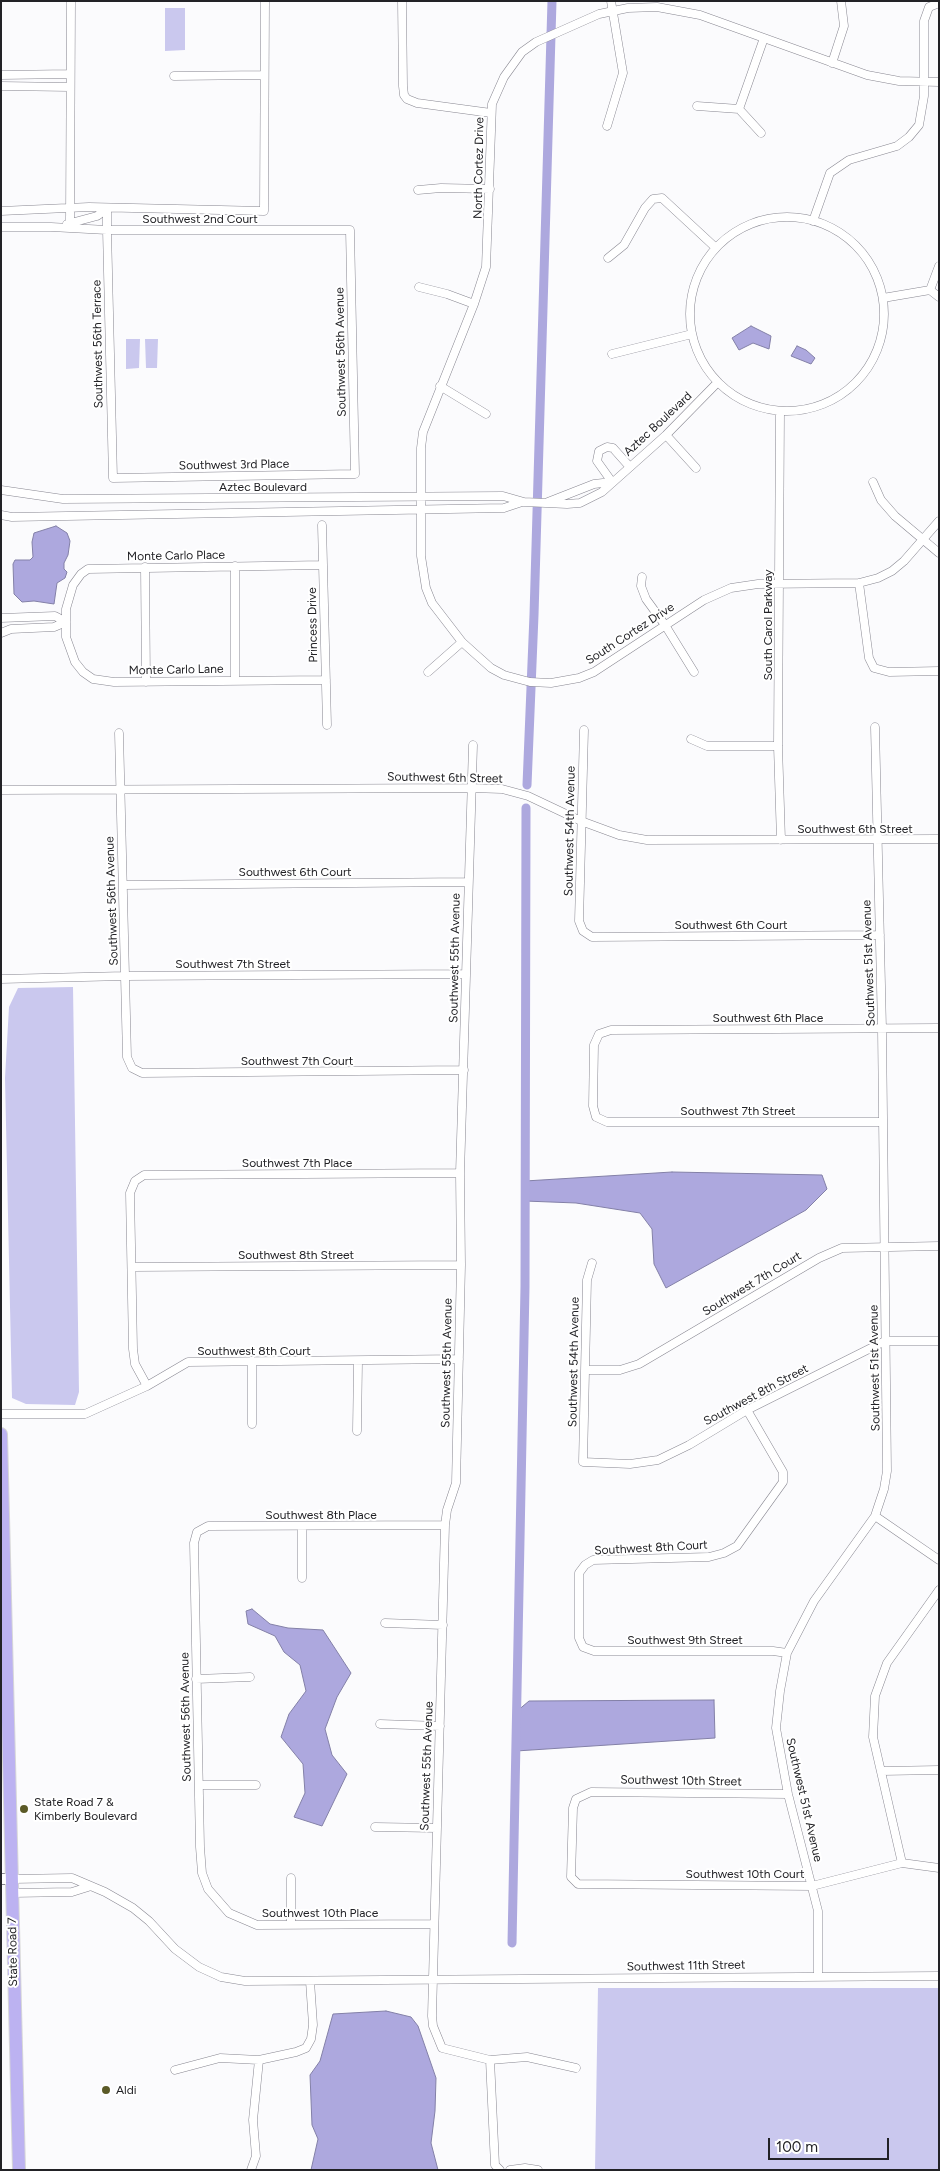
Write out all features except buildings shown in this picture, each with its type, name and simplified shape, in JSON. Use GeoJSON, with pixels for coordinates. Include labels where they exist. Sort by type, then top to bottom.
{"type":"FeatureCollection","features":[{"type":"Feature","properties":{"kind":"main road","name":"State Road 7"},"geometry":{"type":"LineString","coordinates":[[1,1434],[7,1893],[19,2170]]}},
{"type":"Feature","properties":{"kind":"street"},"geometry":{"type":"LineString","coordinates":[[70,223],[71,1]]}},
{"type":"Feature","properties":{"kind":"street"},"geometry":{"type":"LineString","coordinates":[[174,76],[264,75],[265,1]]}},
{"type":"Feature","properties":{"kind":"street"},"geometry":{"type":"LineString","coordinates":[[402,1],[403,86],[404,95],[407,99],[491,113]]}},
{"type":"Feature","properties":{"kind":"street"},"geometry":{"type":"LineString","coordinates":[[607,126],[623,72],[611,1]]}},
{"type":"Feature","properties":{"kind":"street"},"geometry":{"type":"LineString","coordinates":[[832,63],[844,26],[841,1]]}},
{"type":"Feature","properties":{"kind":"street"},"geometry":{"type":"LineString","coordinates":[[813,221],[826,181],[834,169],[849,160],[897,146],[914,131],[922,114],[924,21],[930,7],[939,3]]}},
{"type":"Feature","properties":{"kind":"street","name":"North Cortez Drive"},"geometry":{"type":"LineString","coordinates":[[420,509],[423,432],[474,304],[486,267],[491,113],[498,90],[512,65],[522,52],[536,42],[559,31],[612,10],[642,7],[672,8],[700,15],[881,79],[939,82]]}},
{"type":"Feature","properties":{"kind":"street"},"geometry":{"type":"LineString","coordinates":[[739,108],[764,38]]}},
{"type":"Feature","properties":{"kind":"street"},"geometry":{"type":"LineString","coordinates":[[1,75],[70,74]]}},
{"type":"Feature","properties":{"kind":"street","name":"Southwest 2nd Court"},"geometry":{"type":"LineString","coordinates":[[1,211],[70,207],[264,211],[264,75]]}},
{"type":"Feature","properties":{"kind":"street"},"geometry":{"type":"LineString","coordinates":[[1,86],[70,87]]}},
{"type":"Feature","properties":{"kind":"street"},"geometry":{"type":"LineString","coordinates":[[697,106],[739,108],[761,133]]}},
{"type":"Feature","properties":{"kind":"street"},"geometry":{"type":"LineString","coordinates":[[418,190],[441,188],[490,189]]}},
{"type":"Feature","properties":{"kind":"street"},"geometry":{"type":"LineString","coordinates":[[608,258],[624,245],[645,208],[653,199],[662,198],[716,248]]}},
{"type":"Feature","properties":{"kind":"street","name":"Southwest 2nd Court"},"geometry":{"type":"LineString","coordinates":[[50,227],[97,216],[107,209]]}},
{"type":"Feature","properties":{"kind":"street","name":"Southwest 56th Terrace"},"geometry":{"type":"LineString","coordinates":[[107,209],[113,478]]}},
{"type":"Feature","properties":{"kind":"street"},"geometry":{"type":"LineString","coordinates":[[787,217],[813,221],[838,232],[859,249],[875,272],[883,298],[884,312],[880,341],[868,368],[859,379],[836,398],[823,404],[794,410],[762,408],[746,402],[718,382],[706,368],[697,352],[692,334],[690,307],[695,282],[708,258],[716,248],[737,231],[761,221],[787,217]]}},
{"type":"Feature","properties":{"kind":"street","name":"Southwest 2nd Court"},"geometry":{"type":"LineString","coordinates":[[1,227],[107,230],[350,230]]}},
{"type":"Feature","properties":{"kind":"street","name":"Southwest 56th Avenue"},"geometry":{"type":"LineString","coordinates":[[350,230],[355,474]]}},
{"type":"Feature","properties":{"kind":"street"},"geometry":{"type":"LineString","coordinates":[[930,290],[939,266]]}},
{"type":"Feature","properties":{"kind":"street"},"geometry":{"type":"LineString","coordinates":[[419,287],[447,294],[474,304]]}},
{"type":"Feature","properties":{"kind":"street"},"geometry":{"type":"LineString","coordinates":[[883,298],[930,290],[939,297]]}},
{"type":"Feature","properties":{"kind":"street"},"geometry":{"type":"LineString","coordinates":[[612,354],[692,334]]}},
{"type":"Feature","properties":{"kind":"street","name":"Aztec Boulevard"},"geometry":{"type":"LineString","coordinates":[[1,490],[62,499],[503,496],[524,502],[580,503],[602,492],[666,435],[718,382]]}},
{"type":"Feature","properties":{"kind":"street"},"geometry":{"type":"LineString","coordinates":[[440,386],[486,414]]}},
{"type":"Feature","properties":{"kind":"street","name":"South Carol Parkway"},"geometry":{"type":"LineString","coordinates":[[780,410],[778,746],[780,840]]}},
{"type":"Feature","properties":{"kind":"street"},"geometry":{"type":"LineString","coordinates":[[666,435],[696,468]]}},
{"type":"Feature","properties":{"kind":"street"},"geometry":{"type":"LineString","coordinates":[[612,482],[597,461],[599,451],[607,447],[612,448],[629,466]]}},
{"type":"Feature","properties":{"kind":"street","name":"Southwest 3rd Place"},"geometry":{"type":"LineString","coordinates":[[113,478],[355,474]]}},
{"type":"Feature","properties":{"kind":"street","name":"Aztec Boulevard"},"geometry":{"type":"LineString","coordinates":[[547,502],[594,484],[612,482]]}},
{"type":"Feature","properties":{"kind":"street"},"geometry":{"type":"LineString","coordinates":[[873,482],[881,500],[894,516],[939,553]]}},
{"type":"Feature","properties":{"kind":"street"},"geometry":{"type":"LineString","coordinates":[[355,497],[356,510]]}},
{"type":"Feature","properties":{"kind":"street","name":"Aztec Boulevard"},"geometry":{"type":"LineString","coordinates":[[1,515],[21,517],[504,508],[524,502]]}},
{"type":"Feature","properties":{"kind":"street","name":"South Cortez Drive"},"geometry":{"type":"LineString","coordinates":[[420,509],[421,556],[426,588],[432,603],[440,615],[462,642],[491,668],[517,680],[539,683],[565,682],[594,672],[718,593],[746,586],[858,583],[878,578],[892,571],[939,521]]}},
{"type":"Feature","properties":{"kind":"street","name":"Princess Drive"},"geometry":{"type":"LineString","coordinates":[[322,525],[327,725]]}},
{"type":"Feature","properties":{"kind":"street","name":"Monte Carlo Place"},"geometry":{"type":"LineString","coordinates":[[66,622],[66,609],[73,585],[88,569],[323,565]]}},
{"type":"Feature","properties":{"kind":"street"},"geometry":{"type":"LineString","coordinates":[[235,566],[235,681]]}},
{"type":"Feature","properties":{"kind":"street"},"geometry":{"type":"LineString","coordinates":[[145,567],[146,682]]}},
{"type":"Feature","properties":{"kind":"street"},"geometry":{"type":"LineString","coordinates":[[642,577],[641,586],[646,599],[665,625],[694,672]]}},
{"type":"Feature","properties":{"kind":"street"},"geometry":{"type":"LineString","coordinates":[[858,583],[869,658],[874,668],[890,672],[939,671]]}},
{"type":"Feature","properties":{"kind":"street"},"geometry":{"type":"LineString","coordinates":[[1,618],[55,616],[66,622]]}},
{"type":"Feature","properties":{"kind":"street"},"geometry":{"type":"LineString","coordinates":[[1,632],[11,629],[54,628],[66,622]]}},
{"type":"Feature","properties":{"kind":"street","name":"Monte Carlo Lane"},"geometry":{"type":"LineString","coordinates":[[66,622],[66,637],[75,662],[93,680],[146,682],[326,680]]}},
{"type":"Feature","properties":{"kind":"street"},"geometry":{"type":"LineString","coordinates":[[428,672],[462,642]]}},
{"type":"Feature","properties":{"kind":"street","name":"Southwest 51st Avenue"},"geometry":{"type":"LineString","coordinates":[[818,1976],[818,1910],[788,1794],[776,1728],[780,1691],[788,1653],[814,1601],[875,1516],[884,1489],[887,1471],[882,1029],[875,727]]}},
{"type":"Feature","properties":{"kind":"street","name":"Southwest 54th Avenue"},"geometry":{"type":"LineString","coordinates":[[583,932],[579,921],[584,730]]}},
{"type":"Feature","properties":{"kind":"street","name":"Southwest 56th Avenue"},"geometry":{"type":"LineString","coordinates":[[119,733],[127,1057],[132,1068]]}},
{"type":"Feature","properties":{"kind":"street"},"geometry":{"type":"LineString","coordinates":[[691,739],[707,746],[778,746]]}},
{"type":"Feature","properties":{"kind":"street","name":"Southwest 55th Avenue"},"geometry":{"type":"LineString","coordinates":[[433,1980],[445,1525],[447,1510],[456,1484],[461,1265],[460,1173],[471,788],[474,745]]}},
{"type":"Feature","properties":{"kind":"street","name":"Southwest 6th Street"},"geometry":{"type":"LineString","coordinates":[[1,790],[120,788],[502,789],[528,796],[581,821],[619,835],[647,840],[939,839]]}},
{"type":"Feature","properties":{"kind":"street","name":"Southwest 6th Court"},"geometry":{"type":"LineString","coordinates":[[123,884],[468,882]]}},
{"type":"Feature","properties":{"kind":"street","name":"Southwest 6th Court"},"geometry":{"type":"LineString","coordinates":[[583,932],[592,937],[880,935]]}},
{"type":"Feature","properties":{"kind":"street","name":"Southwest 7th Street"},"geometry":{"type":"LineString","coordinates":[[1,979],[125,976],[466,974]]}},
{"type":"Feature","properties":{"kind":"street","name":"Southwest 6th Place"},"geometry":{"type":"LineString","coordinates":[[596,1117],[592,1106],[594,1045],[599,1034],[611,1030],[939,1028]]}},
{"type":"Feature","properties":{"kind":"street","name":"Southwest 7th Court"},"geometry":{"type":"LineString","coordinates":[[132,1068],[142,1073],[464,1070]]}},
{"type":"Feature","properties":{"kind":"street","name":"Southwest 7th Street"},"geometry":{"type":"LineString","coordinates":[[596,1117],[607,1122],[882,1122]]}},
{"type":"Feature","properties":{"kind":"street","name":"Southwest 7th Place"},"geometry":{"type":"LineString","coordinates":[[132,1267],[130,1193],[136,1180],[144,1175],[460,1173]]}},
{"type":"Feature","properties":{"kind":"street","name":"Southwest 7th Court"},"geometry":{"type":"LineString","coordinates":[[585,1370],[620,1370],[640,1364],[819,1258],[842,1248],[939,1246]]}},
{"type":"Feature","properties":{"kind":"street","name":"Southwest 54th Avenue"},"geometry":{"type":"LineString","coordinates":[[583,1462],[588,1280],[592,1263]]}},
{"type":"Feature","properties":{"kind":"street","name":"Southwest 8th Street"},"geometry":{"type":"LineString","coordinates":[[132,1267],[461,1265]]}},
{"type":"Feature","properties":{"kind":"street"},"geometry":{"type":"LineString","coordinates":[[132,1267],[135,1364],[147,1386]]}},
{"type":"Feature","properties":{"kind":"street","name":"Southwest 8th Street"},"geometry":{"type":"LineString","coordinates":[[583,1462],[630,1464],[658,1460],[689,1445],[747,1410],[886,1342],[939,1341]]}},
{"type":"Feature","properties":{"kind":"street","name":"Southwest 8th Court"},"geometry":{"type":"LineString","coordinates":[[1,1414],[85,1414],[147,1386],[188,1362],[459,1360]]}},
{"type":"Feature","properties":{"kind":"street"},"geometry":{"type":"LineString","coordinates":[[252,1361],[252,1424]]}},
{"type":"Feature","properties":{"kind":"street"},"geometry":{"type":"LineString","coordinates":[[357,1431],[358,1362]]}},
{"type":"Feature","properties":{"kind":"street","name":"Southwest 8th Court"},"geometry":{"type":"LineString","coordinates":[[583,1647],[579,1638],[579,1573],[585,1565],[592,1560],[709,1557],[724,1553],[737,1546],[783,1482],[783,1472],[747,1410]]}},
{"type":"Feature","properties":{"kind":"street"},"geometry":{"type":"LineString","coordinates":[[875,1516],[939,1560]]}},
{"type":"Feature","properties":{"kind":"street","name":"Southwest 8th Place"},"geometry":{"type":"LineString","coordinates":[[197,1532],[208,1526],[445,1525]]}},
{"type":"Feature","properties":{"kind":"street"},"geometry":{"type":"LineString","coordinates":[[302,1527],[302,1578]]}},
{"type":"Feature","properties":{"kind":"street","name":"Southwest 56th Avenue"},"geometry":{"type":"LineString","coordinates":[[197,1532],[194,1543],[202,1873],[208,1889],[214,1898]]}},
{"type":"Feature","properties":{"kind":"street"},"geometry":{"type":"LineString","coordinates":[[902,1863],[873,1737],[874,1696],[887,1662],[939,1590]]}},
{"type":"Feature","properties":{"kind":"street"},"geometry":{"type":"LineString","coordinates":[[385,1623],[443,1625]]}},
{"type":"Feature","properties":{"kind":"street","name":"Southwest 9th Street"},"geometry":{"type":"LineString","coordinates":[[583,1647],[594,1651],[773,1651],[788,1653]]}},
{"type":"Feature","properties":{"kind":"street"},"geometry":{"type":"LineString","coordinates":[[196,1679],[250,1677]]}},
{"type":"Feature","properties":{"kind":"street"},"geometry":{"type":"LineString","coordinates":[[380,1724],[440,1726]]}},
{"type":"Feature","properties":{"kind":"street"},"geometry":{"type":"LineString","coordinates":[[882,1771],[939,1770]]}},
{"type":"Feature","properties":{"kind":"street"},"geometry":{"type":"LineString","coordinates":[[199,1785],[256,1786]]}},
{"type":"Feature","properties":{"kind":"street","name":"Southwest 10th Street"},"geometry":{"type":"LineString","coordinates":[[578,1884],[571,1877],[573,1808],[576,1799],[591,1792],[788,1794]]}},
{"type":"Feature","properties":{"kind":"street"},"geometry":{"type":"LineString","coordinates":[[375,1827],[437,1828]]}},
{"type":"Feature","properties":{"kind":"street","name":"Southwest 10th Court"},"geometry":{"type":"LineString","coordinates":[[578,1884],[812,1886],[902,1863],[939,1868]]}},
{"type":"Feature","properties":{"kind":"street","name":"Southwest 11th Street"},"geometry":{"type":"LineString","coordinates":[[7,1879],[72,1878],[88,1887],[106,1892],[133,1908],[175,1949],[199,1967],[221,1976],[246,1981],[939,1976]]}},
{"type":"Feature","properties":{"kind":"street"},"geometry":{"type":"LineString","coordinates":[[291,1878],[291,1925]]}},
{"type":"Feature","properties":{"kind":"street"},"geometry":{"type":"LineString","coordinates":[[7,1893],[72,1892],[88,1887]]}},
{"type":"Feature","properties":{"kind":"street","name":"Southwest 10th Place"},"geometry":{"type":"LineString","coordinates":[[214,1898],[229,1912],[257,1925],[433,1924]]}},
{"type":"Feature","properties":{"kind":"street"},"geometry":{"type":"LineString","coordinates":[[433,1980],[433,2026],[442,2048],[490,2060],[527,2057],[576,2068]]}},
{"type":"Feature","properties":{"kind":"street"},"geometry":{"type":"LineString","coordinates":[[175,2070],[220,2058],[259,2060],[306,2048],[311,2039],[313,2025],[310,1981]]}},
{"type":"Feature","properties":{"kind":"street"},"geometry":{"type":"LineString","coordinates":[[251,2170],[256,2156],[254,2104],[259,2060]]}},
{"type":"Feature","properties":{"kind":"street"},"geometry":{"type":"LineString","coordinates":[[490,2060],[495,2165],[500,2170]]}},
{"type":"Feature","properties":{"kind":"street"},"geometry":{"type":"LineString","coordinates":[[510,2170],[525,2168],[538,2170]]}},
{"type":"Feature","properties":{"kind":"shaded area"},"geometry":{"type":"Polygon","coordinates":[[[165,8],[185,8],[185,50],[165,51],[165,8]]]}},
{"type":"Feature","properties":{"kind":"shaded area"},"geometry":{"type":"Polygon","coordinates":[[[751,326],[771,336],[769,349],[753,343],[739,350],[732,338],[751,326]]]}},
{"type":"Feature","properties":{"kind":"shaded area"},"geometry":{"type":"Polygon","coordinates":[[[126,339],[140,339],[139,368],[126,369],[126,339]]]}},
{"type":"Feature","properties":{"kind":"shaded area"},"geometry":{"type":"Polygon","coordinates":[[[145,339],[158,339],[157,368],[146,368],[145,339]]]}},
{"type":"Feature","properties":{"kind":"shaded area"},"geometry":{"type":"Polygon","coordinates":[[[797,346],[806,350],[815,358],[811,364],[791,356],[797,346]]]}},
{"type":"Feature","properties":{"kind":"shaded area"},"geometry":{"type":"Polygon","coordinates":[[[56,526],[67,533],[70,541],[68,555],[64,563],[64,569],[67,572],[65,578],[57,583],[54,604],[34,601],[22,602],[14,594],[13,564],[15,560],[30,560],[33,557],[32,542],[34,533],[56,526]]]}},
{"type":"Feature","properties":{"kind":"shaded area"},"geometry":{"type":"Polygon","coordinates":[[[73,987],[79,1392],[75,1405],[26,1404],[12,1398],[5,1078],[9,1007],[18,988],[73,987]]]}},
{"type":"Feature","properties":{"kind":"shaded area"},"geometry":{"type":"Polygon","coordinates":[[[672,1172],[822,1175],[827,1189],[806,1210],[666,1288],[654,1264],[652,1229],[640,1213],[576,1203],[525,1201],[525,1181],[672,1172]]]}},
{"type":"Feature","properties":{"kind":"shaded area"},"geometry":{"type":"Polygon","coordinates":[[[252,1609],[270,1624],[288,1628],[323,1630],[351,1673],[337,1697],[325,1729],[332,1755],[347,1774],[322,1826],[294,1817],[305,1793],[303,1764],[281,1737],[289,1714],[306,1691],[300,1665],[284,1652],[275,1636],[248,1624],[246,1611],[252,1609]]]}},
{"type":"Feature","properties":{"kind":"shaded area"},"geometry":{"type":"Polygon","coordinates":[[[714,1700],[715,1738],[516,1751],[516,1712],[529,1701],[714,1700]]]}},
{"type":"Feature","properties":{"kind":"shaded area"},"geometry":{"type":"Polygon","coordinates":[[[598,1988],[939,1988],[939,2170],[595,2170],[598,1988]]]}},
{"type":"Feature","properties":{"kind":"shaded area"},"geometry":{"type":"Polygon","coordinates":[[[386,2011],[411,2017],[418,2026],[436,2078],[435,2111],[431,2143],[438,2170],[311,2170],[318,2139],[312,2125],[310,2075],[320,2061],[333,2014],[386,2011]]]}},
{"type":"Feature","properties":{"kind":"waterway"},"geometry":{"type":"LineString","coordinates":[[527,785],[534,615],[552,1]]}},
{"type":"Feature","properties":{"kind":"waterway"},"geometry":{"type":"LineString","coordinates":[[512,1943],[525,1287],[526,808]]}},
{"type":"Feature","properties":{"kind":"place","name":"State Road 7 & Kimberly Boulevard"},"geometry":{"type":"Point","coordinates":[24,1809]}},
{"type":"Feature","properties":{"kind":"place","name":"Aldi"},"geometry":{"type":"Point","coordinates":[106,2090]}}]}
